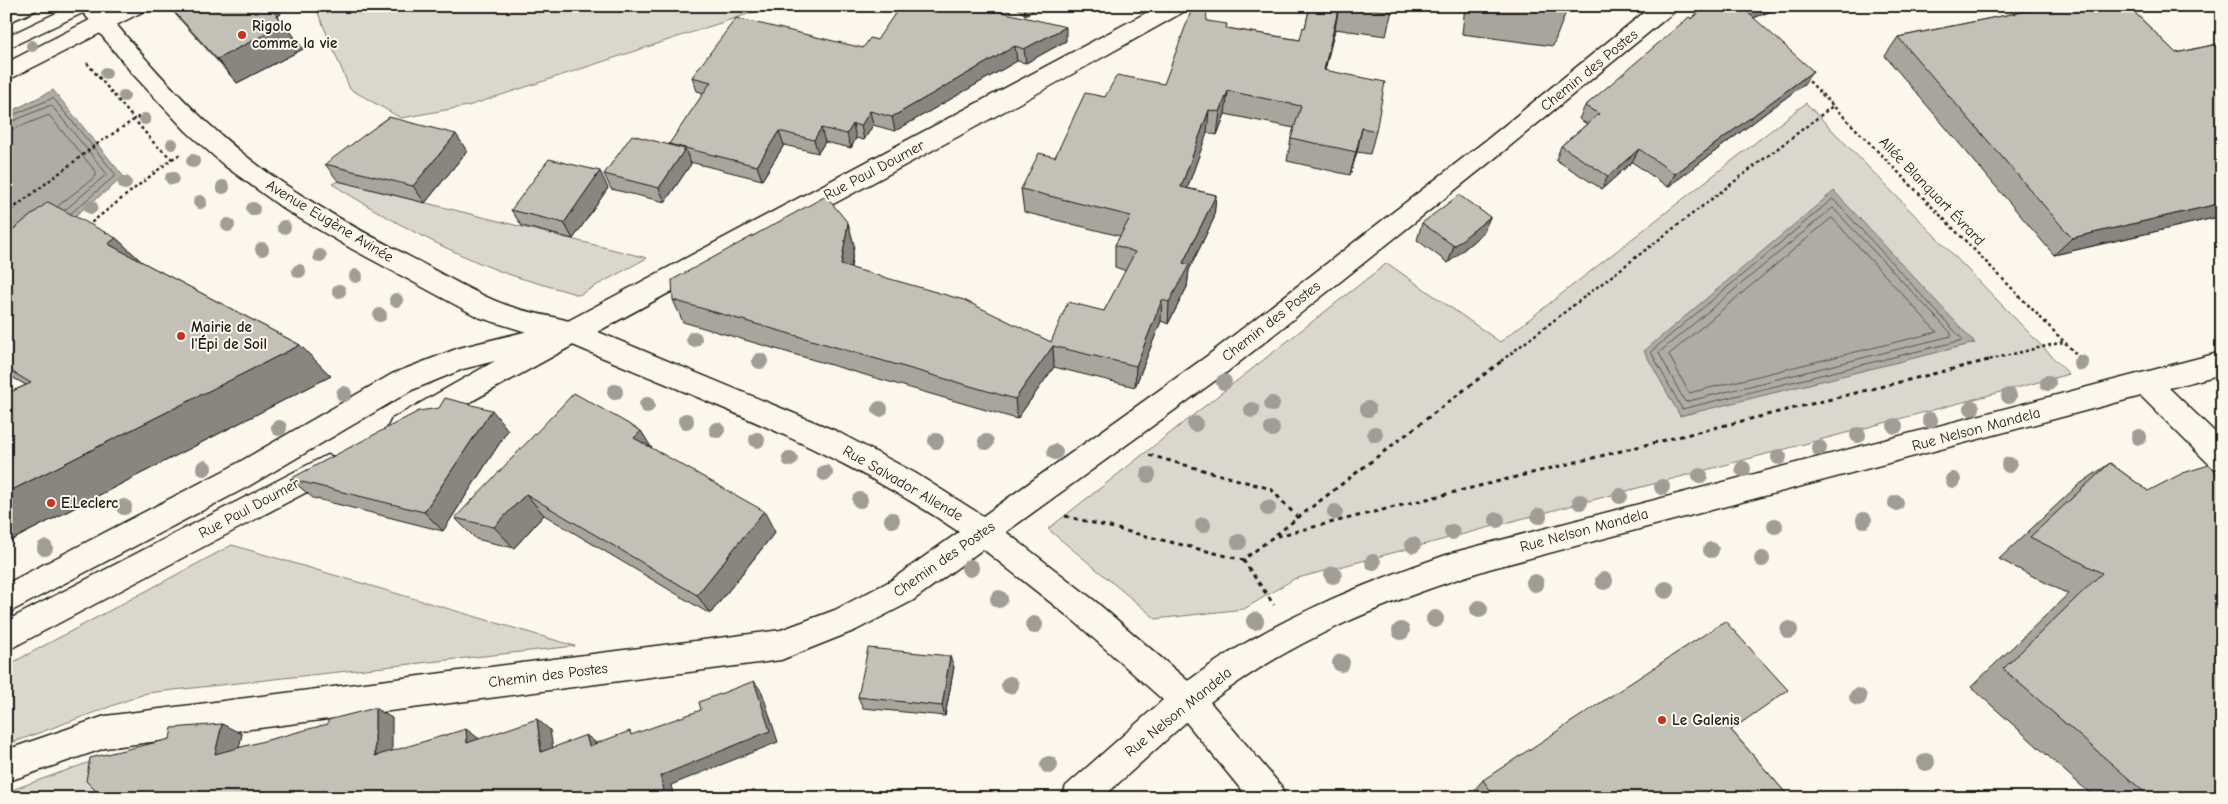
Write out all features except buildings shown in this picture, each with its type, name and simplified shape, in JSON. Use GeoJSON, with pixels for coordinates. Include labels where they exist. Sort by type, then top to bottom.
{"type":"FeatureCollection","features":[{"type":"Feature","properties":{"kind":"street"},"geometry":{"type":"LineString","coordinates":[[6,16],[27,6]]}},
{"type":"Feature","properties":{"kind":"street"},"geometry":{"type":"LineString","coordinates":[[6,73],[55,49],[96,15],[136,6]]}},
{"type":"Feature","properties":{"kind":"street","name":"Rue Paul Doumer"},"geometry":{"type":"LineString","coordinates":[[378,439],[570,332],[1084,58],[1177,6]]}},
{"type":"Feature","properties":{"kind":"street","name":"Chemin des Postes"},"geometry":{"type":"LineString","coordinates":[[6,766],[104,732],[781,645],[845,620],[901,591],[1217,364],[1497,144],[1667,6]]}},
{"type":"Feature","properties":{"kind":"street","name":"Avenue Eugène Avinée"},"geometry":{"type":"LineString","coordinates":[[96,15],[169,99],[234,160],[300,206],[359,242],[480,306],[537,325],[570,332]]}},
{"type":"Feature","properties":{"kind":"street","name":"Rue Paul Doumer"},"geometry":{"type":"LineString","coordinates":[[6,600],[239,477],[402,382],[429,369],[476,354],[570,332]]}},
{"type":"Feature","properties":{"kind":"street","name":"Rue Salvador Allende"},"geometry":{"type":"LineString","coordinates":[[570,332],[768,413],[828,440],[927,494],[985,532],[1082,608],[1187,701],[1269,798]]}},
{"type":"Feature","properties":{"kind":"street","name":"Rue Nelson Mandela"},"geometry":{"type":"LineString","coordinates":[[1078,798],[1187,701],[1237,665],[1294,632],[1358,600],[1417,577],[1480,558],[2222,363]]}},
{"type":"Feature","properties":{"kind":"street"},"geometry":{"type":"LineString","coordinates":[[2147,384],[2222,458]]}},
{"type":"Feature","properties":{"kind":"street","name":"Rue Paul Doumer"},"geometry":{"type":"LineString","coordinates":[[6,637],[352,453]]}},
{"type":"Feature","properties":{"kind":"lane"},"geometry":{"type":"LineString","coordinates":[[6,44],[84,6]]}},
{"type":"Feature","properties":{"kind":"path"},"geometry":{"type":"LineString","coordinates":[[55,49],[86,61],[132,119],[172,159],[82,230]]}},
{"type":"Feature","properties":{"kind":"path","name":"Allée Blanquart Évrard"},"geometry":{"type":"LineString","coordinates":[[1800,72],[2114,392]]}},
{"type":"Feature","properties":{"kind":"path"},"geometry":{"type":"LineString","coordinates":[[6,214],[132,119],[169,99]]}},
{"type":"Feature","properties":{"kind":"path"},"geometry":{"type":"LineString","coordinates":[[1243,560],[1834,105]]}},
{"type":"Feature","properties":{"kind":"path"},"geometry":{"type":"LineString","coordinates":[[1275,536],[2063,342]]}},
{"type":"Feature","properties":{"kind":"path"},"geometry":{"type":"LineString","coordinates":[[1144,454],[1271,489],[1298,518]]}},
{"type":"Feature","properties":{"kind":"path"},"geometry":{"type":"LineString","coordinates":[[1020,504],[1243,560],[1294,632]]}},
{"type":"Feature","properties":{"kind":"path"},"geometry":{"type":"LineString","coordinates":[[1064,516],[1072,510]]}},
{"type":"Feature","properties":{"kind":"shaded area"},"geometry":{"type":"Polygon","coordinates":[[[315,6],[772,6],[468,106],[401,118],[350,89],[315,6]]]}},
{"type":"Feature","properties":{"kind":"shaded area"},"geometry":{"type":"Polygon","coordinates":[[[1806,103],[2069,374],[1294,579],[1244,609],[1156,619],[1048,529],[1387,263],[1500,342],[1806,103]]]}},
{"type":"Feature","properties":{"kind":"shaded area"},"geometry":{"type":"Polygon","coordinates":[[[338,181],[647,258],[579,295],[511,275],[436,243],[394,221],[332,184],[338,181]]]}},
{"type":"Feature","properties":{"kind":"shaded area"},"geometry":{"type":"Polygon","coordinates":[[[232,545],[575,646],[147,693],[6,745],[6,666],[232,545]]]}},
{"type":"Feature","properties":{"kind":"shaded area"},"geometry":{"type":"Polygon","coordinates":[[[101,758],[113,798],[6,798],[6,792],[101,758]]]}},
{"type":"Feature","properties":{"kind":"water"},"geometry":{"type":"Polygon","coordinates":[[[53,90],[124,177],[6,270],[6,114],[53,90]]]}},
{"type":"Feature","properties":{"kind":"water"},"geometry":{"type":"Polygon","coordinates":[[[1834,191],[1975,343],[1680,416],[1644,351],[1834,191]]]}},
{"type":"Feature","properties":{"kind":"place","name":"Rigolo comme la vie"},"geometry":{"type":"Point","coordinates":[242,35]}},
{"type":"Feature","properties":{"kind":"place","name":"Mairie de l'Épi de Soil"},"geometry":{"type":"Point","coordinates":[181,336]}},
{"type":"Feature","properties":{"kind":"place","name":"E.Leclerc"},"geometry":{"type":"Point","coordinates":[51,503]}},
{"type":"Feature","properties":{"kind":"place","name":"Le Galenis"},"geometry":{"type":"Point","coordinates":[1662,720]}}]}
